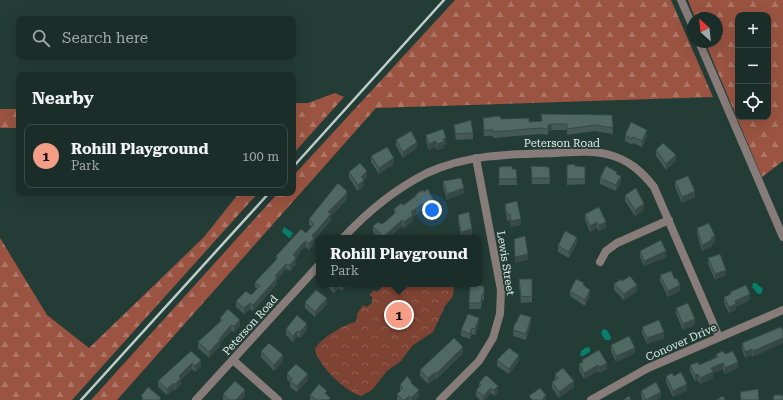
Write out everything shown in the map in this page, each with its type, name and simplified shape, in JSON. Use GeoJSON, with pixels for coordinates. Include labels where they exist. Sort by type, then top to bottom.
{"type":"FeatureCollection","features":[{"type":"Feature","properties":{"kind":"street"},"geometry":{"type":"LineString","coordinates":[[681,0],[687,14]]}},
{"type":"Feature","properties":{"kind":"street"},"geometry":{"type":"LineString","coordinates":[[703,48],[783,237]]}},
{"type":"Feature","properties":{"kind":"street","name":"Peterson Road"},"geometry":{"type":"LineString","coordinates":[[347,235],[376,206],[410,182],[445,167],[476,158],[499,154],[584,152],[611,155],[629,163],[646,176],[654,186],[719,337]]}},
{"type":"Feature","properties":{"kind":"street","name":"Lewis Street"},"geometry":{"type":"LineString","coordinates":[[440,400],[479,361],[493,338],[500,314],[501,290],[476,158]]}},
{"type":"Feature","properties":{"kind":"street"},"geometry":{"type":"LineString","coordinates":[[600,262],[606,251],[617,243],[669,220]]}},
{"type":"Feature","properties":{"kind":"street","name":"Peterson Road"},"geometry":{"type":"LineString","coordinates":[[196,400],[316,268]]}},
{"type":"Feature","properties":{"kind":"street","name":"Conover Drive"},"geometry":{"type":"LineString","coordinates":[[591,400],[648,368],[783,310]]}},
{"type":"Feature","properties":{"kind":"street"},"geometry":{"type":"LineString","coordinates":[[233,360],[278,400]]}},
{"type":"Feature","properties":{"kind":"green space"},"geometry":{"type":"Polygon","coordinates":[[[455,0],[671,0],[687,37],[687,48],[692,48],[713,97],[376,108],[117,400],[91,400],[275,196],[296,196],[296,173],[455,0]]]}},
{"type":"Feature","properties":{"kind":"green space"},"geometry":{"type":"Polygon","coordinates":[[[688,0],[783,0],[783,161],[762,177],[738,120],[771,120],[771,12],[735,12],[735,113],[708,48],[723,48],[723,12],[693,12],[688,0]]]}},
{"type":"Feature","properties":{"kind":"green space"},"geometry":{"type":"Polygon","coordinates":[[[335,93],[344,97],[296,151],[296,103],[308,103],[335,93]]]}},
{"type":"Feature","properties":{"kind":"green space"},"geometry":{"type":"Polygon","coordinates":[[[0,109],[16,109],[16,128],[0,128],[0,109]]]}},
{"type":"Feature","properties":{"kind":"green space"},"geometry":{"type":"Polygon","coordinates":[[[237,196],[255,196],[72,400],[0,400],[0,238],[47,315],[89,348],[204,237],[237,196]]]}},
{"type":"Feature","properties":{"kind":"green space"},"geometry":{"type":"Polygon","coordinates":[[[382,287],[454,288],[453,296],[445,306],[433,332],[412,346],[401,361],[387,371],[372,390],[361,396],[347,389],[333,377],[321,363],[315,349],[332,333],[355,322],[357,319],[357,314],[363,305],[367,307],[372,303],[372,297],[369,295],[374,290],[377,292],[382,287]]]}},
{"type":"Feature","properties":{"kind":"shaded area"},"geometry":{"type":"Polygon","coordinates":[[[284,227],[293,233],[291,237],[289,238],[282,232],[284,227]]]}},
{"type":"Feature","properties":{"kind":"shaded area"},"geometry":{"type":"Polygon","coordinates":[[[753,283],[756,283],[763,289],[761,294],[758,294],[752,287],[753,283]]]}},
{"type":"Feature","properties":{"kind":"shaded area"},"geometry":{"type":"Polygon","coordinates":[[[603,329],[607,330],[611,337],[610,340],[605,340],[601,333],[603,329]]]}},
{"type":"Feature","properties":{"kind":"shaded area"},"geometry":{"type":"Polygon","coordinates":[[[587,347],[590,348],[590,352],[580,356],[581,351],[587,347]]]}},
{"type":"Feature","properties":{"kind":"building"},"geometry":{"type":"Polygon","coordinates":[[[541,114],[612,115],[613,128],[595,125],[567,129],[567,124],[552,124],[548,125],[548,129],[540,128],[493,132],[493,130],[484,130],[483,118],[500,116],[501,119],[529,118],[529,122],[542,121],[541,114]]]}},
{"type":"Feature","properties":{"kind":"building"},"geometry":{"type":"Polygon","coordinates":[[[471,120],[473,133],[456,134],[454,125],[471,120]]]}},
{"type":"Feature","properties":{"kind":"building"},"geometry":{"type":"Polygon","coordinates":[[[631,122],[647,130],[642,141],[633,137],[632,139],[625,135],[631,122]]]}},
{"type":"Feature","properties":{"kind":"building"},"geometry":{"type":"Polygon","coordinates":[[[443,129],[446,138],[443,139],[444,142],[437,144],[436,141],[429,144],[426,135],[443,129]]]}},
{"type":"Feature","properties":{"kind":"building"},"geometry":{"type":"Polygon","coordinates":[[[411,131],[417,142],[403,152],[396,140],[411,131]]]}},
{"type":"Feature","properties":{"kind":"building"},"geometry":{"type":"Polygon","coordinates":[[[663,143],[676,155],[666,164],[656,150],[663,143]]]}},
{"type":"Feature","properties":{"kind":"building"},"geometry":{"type":"Polygon","coordinates":[[[387,147],[394,158],[379,168],[371,156],[387,147]]]}},
{"type":"Feature","properties":{"kind":"building"},"geometry":{"type":"Polygon","coordinates":[[[360,163],[367,171],[361,177],[364,180],[358,185],[349,172],[360,163]]]}},
{"type":"Feature","properties":{"kind":"building"},"geometry":{"type":"Polygon","coordinates":[[[575,164],[575,166],[585,167],[585,179],[567,179],[567,165],[575,164]]]}},
{"type":"Feature","properties":{"kind":"building"},"geometry":{"type":"Polygon","coordinates":[[[512,166],[512,169],[516,169],[517,179],[499,179],[499,167],[512,166]]]}},
{"type":"Feature","properties":{"kind":"building"},"geometry":{"type":"Polygon","coordinates":[[[531,166],[549,167],[550,178],[532,178],[531,166]]]}},
{"type":"Feature","properties":{"kind":"building"},"geometry":{"type":"Polygon","coordinates":[[[606,166],[621,176],[616,185],[600,178],[606,166]]]}},
{"type":"Feature","properties":{"kind":"building"},"geometry":{"type":"Polygon","coordinates":[[[688,176],[695,191],[682,197],[675,181],[688,176]]]}},
{"type":"Feature","properties":{"kind":"building"},"geometry":{"type":"Polygon","coordinates":[[[461,178],[464,188],[447,194],[443,181],[461,178]]]}},
{"type":"Feature","properties":{"kind":"building"},"geometry":{"type":"Polygon","coordinates":[[[338,183],[347,191],[345,195],[328,212],[331,214],[312,236],[314,238],[309,244],[306,241],[302,244],[293,255],[296,258],[290,265],[286,264],[275,276],[277,278],[253,305],[250,303],[244,308],[236,301],[246,291],[251,295],[260,286],[255,282],[278,258],[276,256],[301,229],[306,233],[314,224],[309,219],[338,183]]]}},
{"type":"Feature","properties":{"kind":"building"},"geometry":{"type":"Polygon","coordinates":[[[636,188],[644,204],[635,210],[625,195],[636,188]]]}},
{"type":"Feature","properties":{"kind":"building"},"geometry":{"type":"Polygon","coordinates":[[[428,189],[436,205],[427,211],[422,204],[411,212],[413,215],[404,222],[402,220],[385,235],[381,235],[373,226],[378,222],[381,224],[385,222],[396,212],[394,209],[401,203],[402,205],[405,204],[417,195],[416,194],[423,190],[424,192],[428,189]]]}},
{"type":"Feature","properties":{"kind":"building"},"geometry":{"type":"Polygon","coordinates":[[[517,201],[521,219],[511,221],[510,214],[507,215],[505,204],[517,201]]]}},
{"type":"Feature","properties":{"kind":"building"},"geometry":{"type":"Polygon","coordinates":[[[599,207],[606,222],[599,225],[597,222],[590,226],[585,214],[599,207]]]}},
{"type":"Feature","properties":{"kind":"building"},"geometry":{"type":"Polygon","coordinates":[[[469,212],[472,229],[461,232],[458,215],[469,212]]]}},
{"type":"Feature","properties":{"kind":"building"},"geometry":{"type":"Polygon","coordinates":[[[709,223],[715,236],[711,238],[712,240],[702,245],[697,228],[709,223]]]}},
{"type":"Feature","properties":{"kind":"building"},"geometry":{"type":"Polygon","coordinates":[[[565,231],[577,237],[569,252],[558,246],[565,231]]]}},
{"type":"Feature","properties":{"kind":"building"},"geometry":{"type":"Polygon","coordinates":[[[525,236],[528,254],[515,257],[514,239],[525,236]]]}},
{"type":"Feature","properties":{"kind":"building"},"geometry":{"type":"Polygon","coordinates":[[[661,240],[666,251],[644,261],[640,251],[661,240]]]}},
{"type":"Feature","properties":{"kind":"building"},"geometry":{"type":"Polygon","coordinates":[[[720,254],[726,270],[715,274],[708,258],[720,254]]]}},
{"type":"Feature","properties":{"kind":"building"},"geometry":{"type":"Polygon","coordinates":[[[671,271],[675,279],[677,278],[680,285],[668,291],[660,275],[671,271]]]}},
{"type":"Feature","properties":{"kind":"building"},"geometry":{"type":"Polygon","coordinates":[[[630,276],[637,285],[624,294],[614,284],[621,279],[622,281],[630,276]]]}},
{"type":"Feature","properties":{"kind":"building"},"geometry":{"type":"Polygon","coordinates":[[[519,279],[532,279],[532,296],[521,297],[519,279]]]}},
{"type":"Feature","properties":{"kind":"building"},"geometry":{"type":"Polygon","coordinates":[[[576,279],[584,283],[583,285],[590,290],[585,300],[570,291],[576,279]]]}},
{"type":"Feature","properties":{"kind":"building"},"geometry":{"type":"Polygon","coordinates":[[[746,285],[750,294],[735,301],[736,304],[729,307],[724,297],[731,294],[730,292],[746,285]]]}},
{"type":"Feature","properties":{"kind":"building"},"geometry":{"type":"Polygon","coordinates":[[[484,286],[484,294],[482,294],[481,303],[469,303],[470,287],[484,286]]]}},
{"type":"Feature","properties":{"kind":"building"},"geometry":{"type":"Polygon","coordinates":[[[316,290],[327,298],[315,312],[305,302],[316,290]]]}},
{"type":"Feature","properties":{"kind":"building"},"geometry":{"type":"Polygon","coordinates":[[[688,303],[695,319],[683,324],[676,308],[688,303]]]}},
{"type":"Feature","properties":{"kind":"building"},"geometry":{"type":"Polygon","coordinates":[[[228,309],[240,320],[234,326],[231,325],[209,352],[198,342],[222,320],[220,318],[228,309]]]}},
{"type":"Feature","properties":{"kind":"building"},"geometry":{"type":"Polygon","coordinates":[[[468,314],[479,318],[475,329],[472,328],[470,334],[461,330],[468,314]]]}},
{"type":"Feature","properties":{"kind":"building"},"geometry":{"type":"Polygon","coordinates":[[[520,314],[531,317],[526,334],[513,330],[520,314]]]}},
{"type":"Feature","properties":{"kind":"building"},"geometry":{"type":"Polygon","coordinates":[[[297,315],[307,324],[300,332],[297,331],[293,336],[286,329],[297,315]]]}},
{"type":"Feature","properties":{"kind":"building"},"geometry":{"type":"Polygon","coordinates":[[[659,320],[664,332],[647,338],[642,327],[659,320]]]}},
{"type":"Feature","properties":{"kind":"building"},"geometry":{"type":"Polygon","coordinates":[[[781,327],[783,329],[783,338],[753,351],[752,349],[745,352],[742,343],[781,327]]]}},
{"type":"Feature","properties":{"kind":"building"},"geometry":{"type":"Polygon","coordinates":[[[629,336],[635,348],[616,356],[611,345],[629,336]]]}},
{"type":"Feature","properties":{"kind":"building"},"geometry":{"type":"Polygon","coordinates":[[[454,338],[463,347],[437,373],[436,372],[428,378],[420,370],[454,338]]]}},
{"type":"Feature","properties":{"kind":"building"},"geometry":{"type":"Polygon","coordinates":[[[269,343],[283,355],[274,365],[261,351],[269,343]]]}},
{"type":"Feature","properties":{"kind":"building"},"geometry":{"type":"Polygon","coordinates":[[[509,348],[519,355],[509,369],[497,360],[509,348]]]}},
{"type":"Feature","properties":{"kind":"building"},"geometry":{"type":"Polygon","coordinates":[[[599,350],[607,363],[599,367],[598,365],[584,373],[579,364],[583,362],[582,360],[599,350]]]}},
{"type":"Feature","properties":{"kind":"building"},"geometry":{"type":"Polygon","coordinates":[[[191,351],[201,360],[195,366],[192,363],[179,376],[181,378],[167,389],[158,381],[191,351]]]}},
{"type":"Feature","properties":{"kind":"building"},"geometry":{"type":"Polygon","coordinates":[[[723,351],[725,354],[733,351],[738,362],[725,368],[723,363],[711,368],[713,372],[700,378],[698,374],[695,375],[690,365],[698,362],[699,365],[718,357],[716,354],[723,351]]]}},
{"type":"Feature","properties":{"kind":"building"},"geometry":{"type":"Polygon","coordinates":[[[296,364],[308,374],[297,386],[290,381],[292,379],[287,373],[296,364]]]}},
{"type":"Feature","properties":{"kind":"building"},"geometry":{"type":"Polygon","coordinates":[[[563,368],[574,381],[559,392],[552,382],[558,378],[555,374],[563,368]]]}},
{"type":"Feature","properties":{"kind":"building"},"geometry":{"type":"Polygon","coordinates":[[[681,372],[687,384],[673,391],[666,376],[672,373],[674,376],[681,372]]]}},
{"type":"Feature","properties":{"kind":"building"},"geometry":{"type":"Polygon","coordinates":[[[486,375],[498,386],[494,390],[491,388],[483,396],[476,390],[481,385],[479,383],[486,375]]]}},
{"type":"Feature","properties":{"kind":"building"},"geometry":{"type":"Polygon","coordinates":[[[407,376],[412,382],[411,383],[419,390],[411,398],[409,396],[403,400],[397,394],[403,388],[400,385],[407,376]]]}},
{"type":"Feature","properties":{"kind":"building"},"geometry":{"type":"Polygon","coordinates":[[[235,381],[245,390],[236,400],[230,400],[223,394],[235,381]]]}},
{"type":"Feature","properties":{"kind":"building"},"geometry":{"type":"Polygon","coordinates":[[[656,382],[661,392],[646,400],[641,391],[656,382]]]}},
{"type":"Feature","properties":{"kind":"building"},"geometry":{"type":"Polygon","coordinates":[[[319,384],[327,391],[325,393],[330,398],[328,400],[317,400],[310,395],[319,384]]]}},
{"type":"Feature","properties":{"kind":"building"},"geometry":{"type":"Polygon","coordinates":[[[148,387],[161,398],[159,400],[142,400],[143,398],[141,396],[148,387]]]}},
{"type":"Feature","properties":{"kind":"building"},"geometry":{"type":"Polygon","coordinates":[[[540,388],[546,395],[543,398],[544,399],[532,400],[529,396],[540,388]]]}},
{"type":"Feature","properties":{"kind":"building"},"geometry":{"type":"Polygon","coordinates":[[[758,389],[759,400],[741,400],[740,392],[758,389]]]}},
{"type":"Feature","properties":{"kind":"building"},"geometry":{"type":"Polygon","coordinates":[[[774,395],[783,395],[783,400],[773,400],[774,395]]]}},
{"type":"Feature","properties":{"kind":"building"},"geometry":{"type":"Polygon","coordinates":[[[629,396],[631,400],[623,400],[629,396]]]}},
{"type":"Feature","properties":{"kind":"building"},"geometry":{"type":"Polygon","coordinates":[[[723,396],[725,400],[716,400],[723,396]]]}},
{"type":"Feature","properties":{"kind":"railway"},"geometry":{"type":"LineString","coordinates":[[296,164],[444,0]]}},
{"type":"Feature","properties":{"kind":"railway"},"geometry":{"type":"LineString","coordinates":[[81,400],[266,196]]}},
{"type":"Feature","properties":{"kind":"place","name":"Rohill Playground"},"geometry":{"type":"Point","coordinates":[399,315]}}]}
